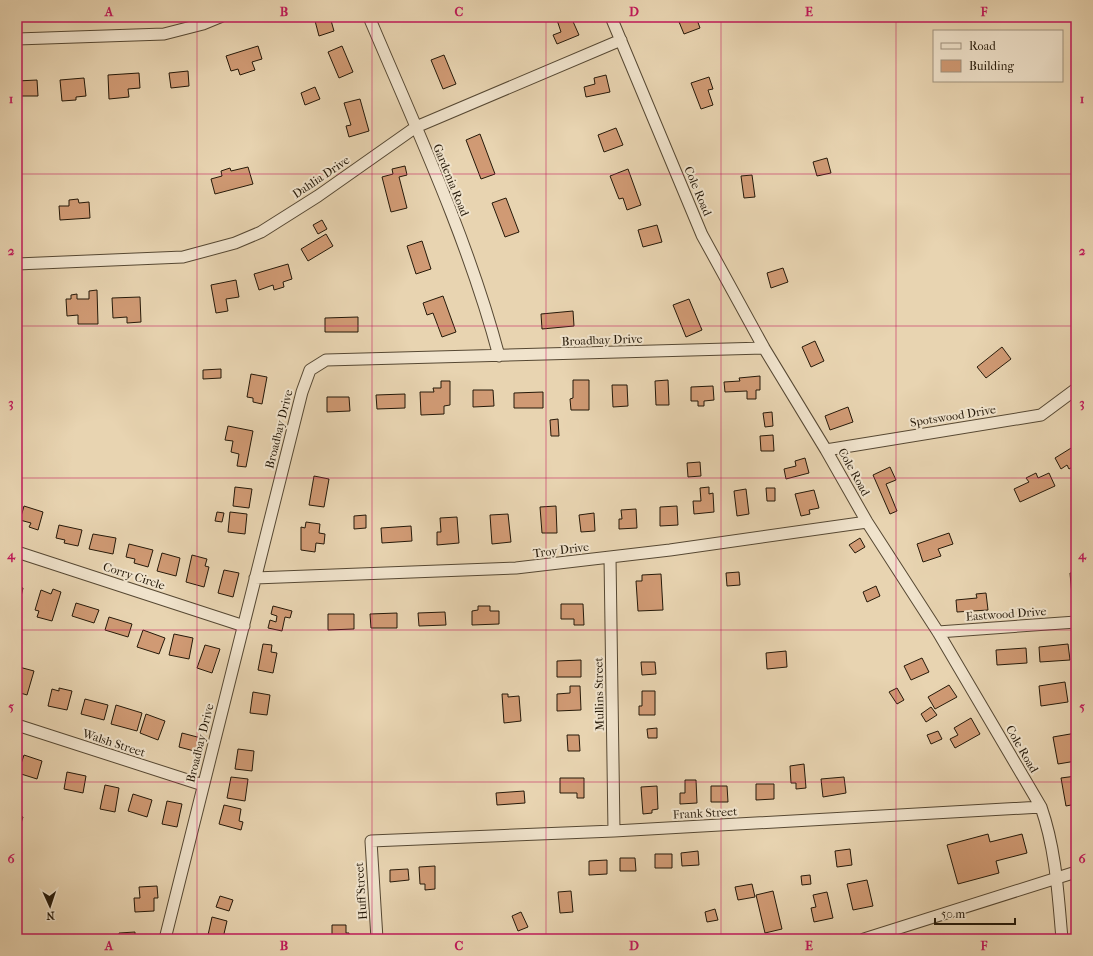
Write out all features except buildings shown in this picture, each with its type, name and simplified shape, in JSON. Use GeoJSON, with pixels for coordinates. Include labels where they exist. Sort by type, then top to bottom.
{"type":"FeatureCollection","features":[{"type":"Feature","properties":{"kind":"street"},"geometry":{"type":"LineString","coordinates":[[17,39],[164,34],[203,24],[220,17]]}},
{"type":"Feature","properties":{"kind":"street","name":"Gardenia Road"},"geometry":{"type":"LineString","coordinates":[[369,17],[416,127],[485,304],[499,356]]}},
{"type":"Feature","properties":{"kind":"street","name":"Cole Road"},"geometry":{"type":"LineString","coordinates":[[611,17],[702,235],[764,348],[826,450],[867,522],[938,632],[1041,807],[1049,831],[1056,878],[1062,939]]}},
{"type":"Feature","properties":{"kind":"street","name":"Dahlia Drive"},"geometry":{"type":"LineString","coordinates":[[17,264],[182,256],[235,243],[261,232],[318,196],[416,127],[621,40]]}},
{"type":"Feature","properties":{"kind":"street","name":"Broadbay Drive"},"geometry":{"type":"LineString","coordinates":[[166,939],[203,785],[302,392],[310,370],[326,360],[764,348]]}},
{"type":"Feature","properties":{"kind":"street","name":"Spotswood Drive"},"geometry":{"type":"LineString","coordinates":[[826,450],[1041,415],[1076,389]]}},
{"type":"Feature","properties":{"kind":"street","name":"Troy Drive"},"geometry":{"type":"LineString","coordinates":[[255,578],[516,568],[610,557],[867,522]]}},
{"type":"Feature","properties":{"kind":"street","name":"Corry Circle"},"geometry":{"type":"LineString","coordinates":[[17,552],[244,626]]}},
{"type":"Feature","properties":{"kind":"street","name":"Mullins Street"},"geometry":{"type":"LineString","coordinates":[[610,557],[614,831]]}},
{"type":"Feature","properties":{"kind":"street","name":"Eastwood Drive"},"geometry":{"type":"LineString","coordinates":[[938,632],[1076,622]]}},
{"type":"Feature","properties":{"kind":"street","name":"Walsh Street"},"geometry":{"type":"LineString","coordinates":[[17,725],[203,785]]}},
{"type":"Feature","properties":{"kind":"street","name":"Frank Street"},"geometry":{"type":"LineString","coordinates":[[371,841],[614,831],[1041,807]]}},
{"type":"Feature","properties":{"kind":"street","name":"Huff Street"},"geometry":{"type":"LineString","coordinates":[[371,841],[377,939]]}},
{"type":"Feature","properties":{"kind":"street"},"geometry":{"type":"LineString","coordinates":[[864,939],[1076,872]]}}]}
